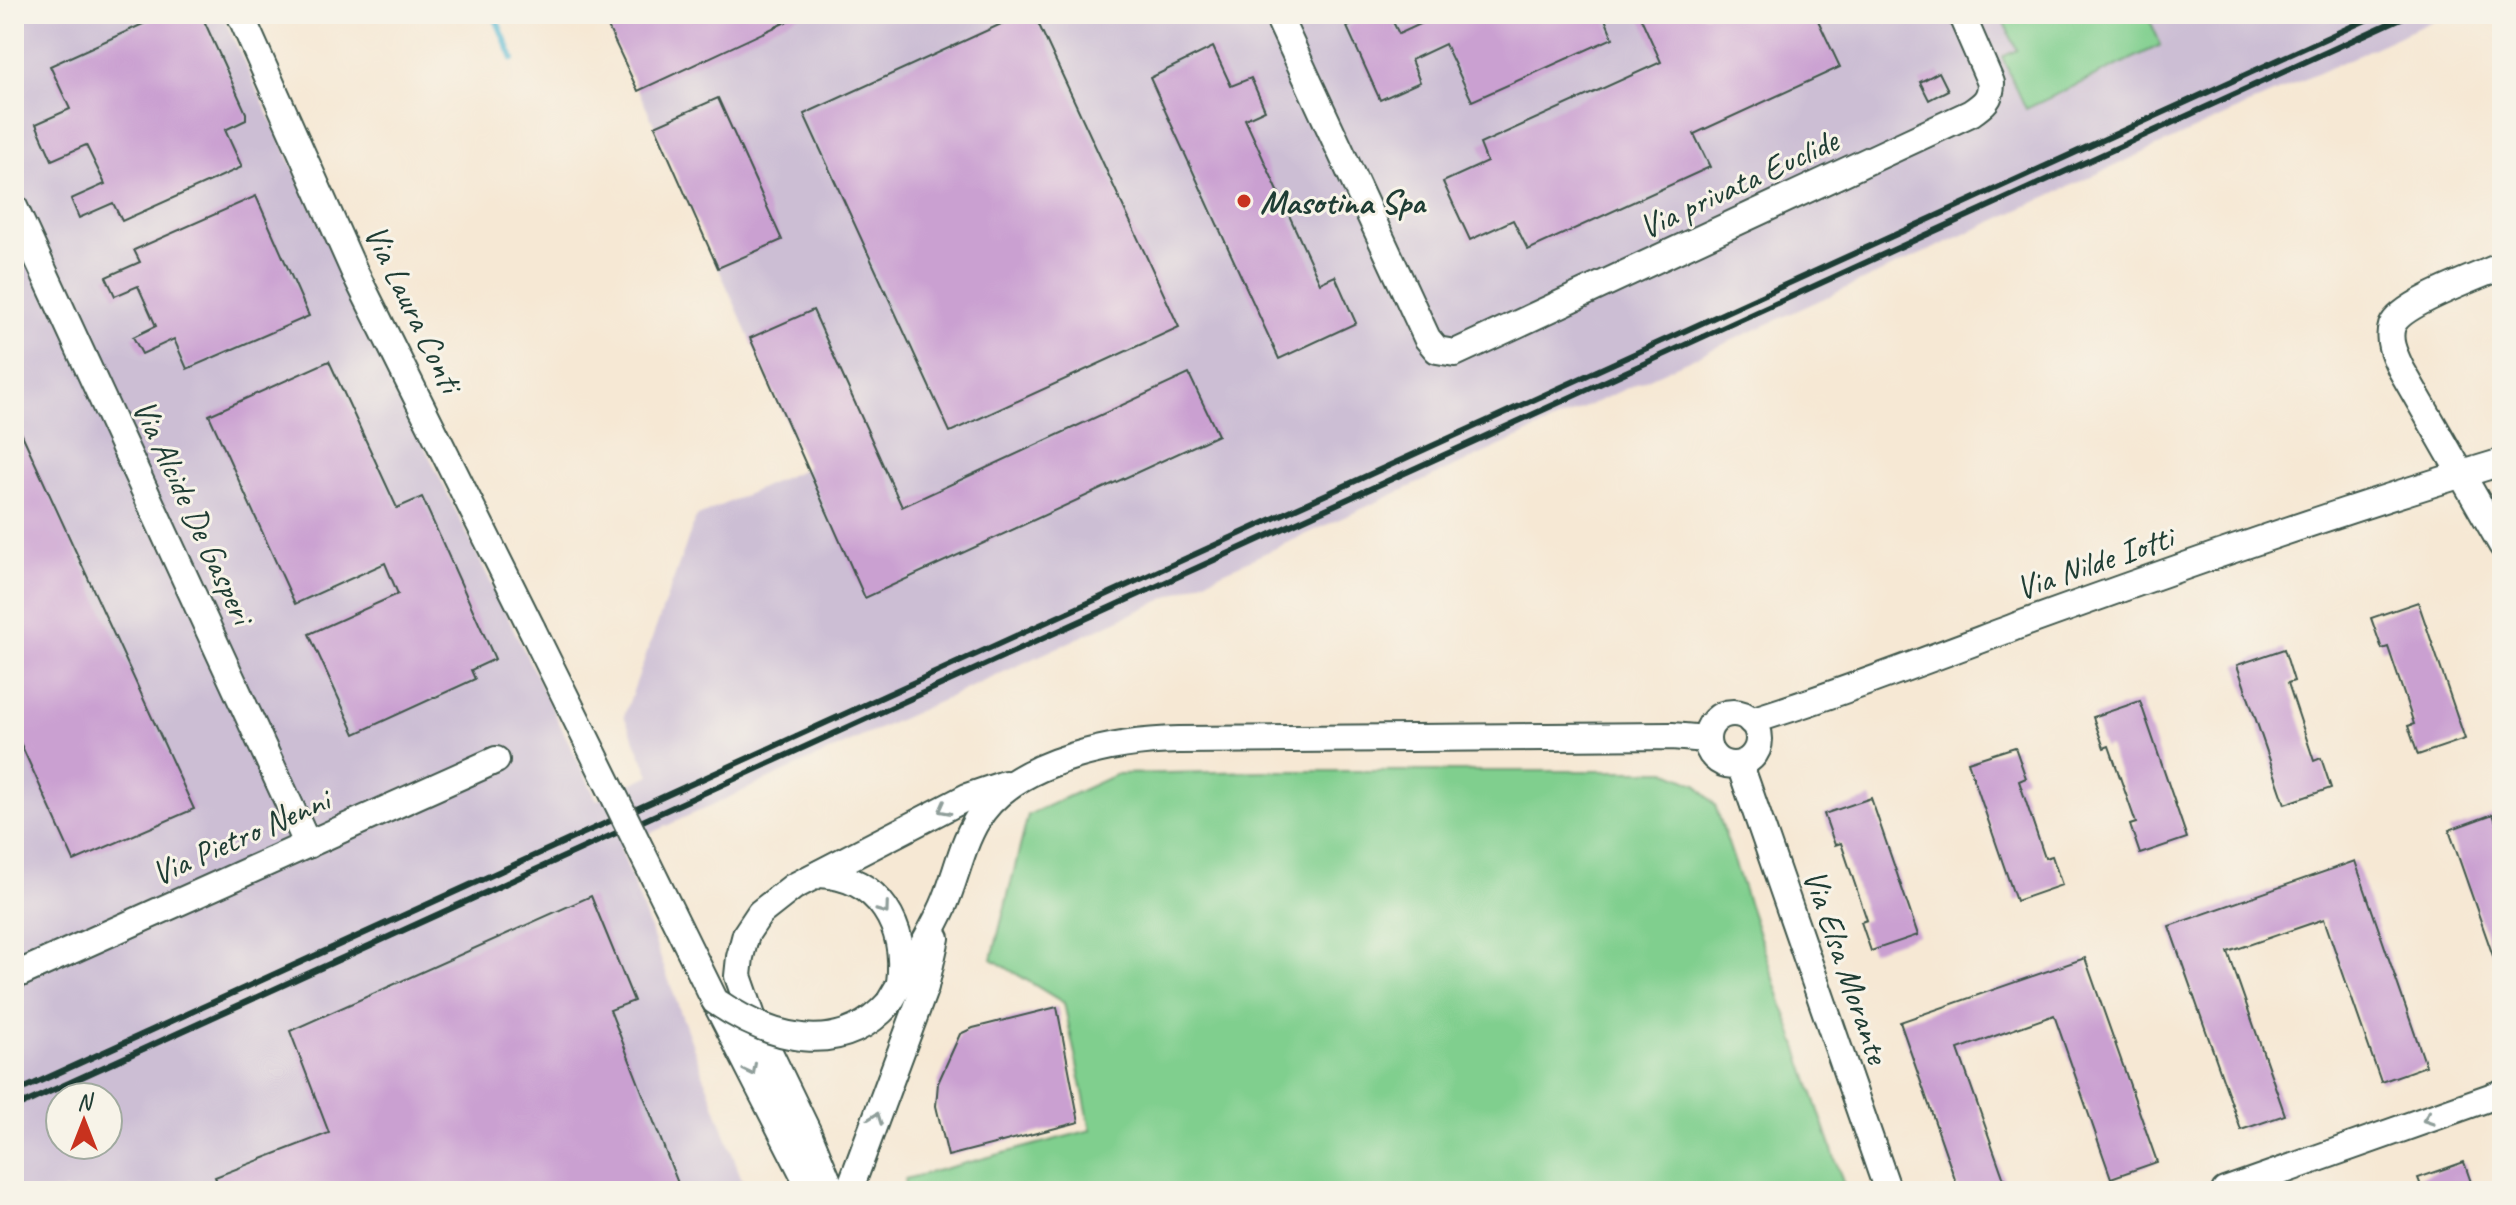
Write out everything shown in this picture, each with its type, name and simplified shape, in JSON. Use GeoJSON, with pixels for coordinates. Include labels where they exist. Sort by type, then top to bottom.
{"type":"FeatureCollection","features":[{"type":"Feature","properties":{"kind":"street","name":"Via Laura Conti"},"geometry":{"type":"LineString","coordinates":[[240,14],[355,273],[812,1191]]}},
{"type":"Feature","properties":{"kind":"street","name":"Via privata Euclide"},"geometry":{"type":"LineString","coordinates":[[1277,14],[1427,338],[1437,350],[1455,353],[1971,113],[1986,102],[1991,92],[1987,69],[1961,14]]}},
{"type":"Feature","properties":{"kind":"street","name":"Via Alcide De Gasperi"},"geometry":{"type":"LineString","coordinates":[[14,207],[308,845]]}},
{"type":"Feature","properties":{"kind":"street"},"geometry":{"type":"LineString","coordinates":[[2502,266],[2405,309],[2392,326],[2390,337],[2396,359],[2502,545]]}},
{"type":"Feature","properties":{"kind":"street","name":"Via Nilde Iotti"},"geometry":{"type":"LineString","coordinates":[[1751,721],[1848,690],[2025,623],[2502,462]]}},
{"type":"Feature","properties":{"kind":"street"},"geometry":{"type":"LineString","coordinates":[[1736,713],[1751,721],[1759,741],[1749,760],[1740,765],[1724,764],[1711,754],[1706,739],[1712,723],[1719,717],[1736,713]]}},
{"type":"Feature","properties":{"kind":"street"},"geometry":{"type":"LineString","coordinates":[[832,1191],[753,1019],[738,968],[746,934],[760,913],[793,887],[967,797],[1100,747],[1143,741],[1672,736],[1706,739]]}},
{"type":"Feature","properties":{"kind":"street","name":"Via Pietro Nenni"},"geometry":{"type":"LineString","coordinates":[[17,967],[308,845],[496,760]]}},
{"type":"Feature","properties":{"kind":"street","name":"Via Elsa Morante"},"geometry":{"type":"LineString","coordinates":[[1740,765],[1888,1191]]}},
{"type":"Feature","properties":{"kind":"street"},"geometry":{"type":"LineString","coordinates":[[849,1191],[925,987],[943,908],[969,835],[989,803],[1016,781]]}},
{"type":"Feature","properties":{"kind":"street"},"geometry":{"type":"LineString","coordinates":[[819,874],[855,882],[885,908],[899,941],[901,968],[894,994]]}},
{"type":"Feature","properties":{"kind":"street"},"geometry":{"type":"LineString","coordinates":[[715,1001],[743,1020],[801,1038],[837,1036],[859,1028],[880,1013],[894,994],[943,908]]}},
{"type":"Feature","properties":{"kind":"street"},"geometry":{"type":"LineString","coordinates":[[2225,1191],[2502,1093]]}},
{"type":"Feature","properties":{"kind":"shaded area"},"geometry":{"type":"Polygon","coordinates":[[[34,14],[222,14],[394,384],[597,800],[650,775],[624,716],[696,517],[808,467],[610,27],[638,14],[2448,14],[620,847],[746,1191],[14,1191],[14,23],[34,14]]]}},
{"type":"Feature","properties":{"kind":"green space"},"geometry":{"type":"Polygon","coordinates":[[[2000,14],[2147,14],[2161,45],[2026,109],[2002,57],[2017,50],[2000,14]]]}},
{"type":"Feature","properties":{"kind":"green space"},"geometry":{"type":"Polygon","coordinates":[[[1666,771],[1696,784],[1715,805],[1846,1191],[904,1191],[905,1179],[1091,1130],[1064,1003],[992,959],[1028,815],[1117,774],[1666,771]]]}},
{"type":"Feature","properties":{"kind":"building"},"geometry":{"type":"Polygon","coordinates":[[[165,14],[201,14],[246,113],[246,120],[225,130],[242,167],[122,221],[113,203],[79,218],[71,199],[105,184],[86,145],[52,160],[36,124],[70,109],[50,66],[165,14]]]}},
{"type":"Feature","properties":{"kind":"building"},"geometry":{"type":"Polygon","coordinates":[[[635,14],[803,14],[638,91],[608,27],[635,14]]]}},
{"type":"Feature","properties":{"kind":"building"},"geometry":{"type":"Polygon","coordinates":[[[1023,14],[1034,14],[1179,327],[950,432],[804,114],[1023,14]]]}},
{"type":"Feature","properties":{"kind":"building"},"geometry":{"type":"Polygon","coordinates":[[[1354,14],[1389,14],[1399,34],[1442,14],[1603,14],[1613,38],[1472,101],[1445,44],[1411,60],[1420,82],[1380,100],[1347,27],[1358,22],[1354,14]]]}},
{"type":"Feature","properties":{"kind":"building"},"geometry":{"type":"Polygon","coordinates":[[[1639,14],[1815,14],[1840,67],[1694,134],[1710,167],[1528,250],[1513,220],[1470,240],[1443,182],[1487,162],[1480,144],[1661,62],[1639,14]]]}},
{"type":"Feature","properties":{"kind":"building","name":"Masotina Spa"},"geometry":{"type":"Polygon","coordinates":[[[1213,47],[1231,86],[1251,78],[1265,110],[1245,119],[1320,283],[1335,276],[1356,323],[1279,359],[1150,78],[1213,47]]]}},
{"type":"Feature","properties":{"kind":"building"},"geometry":{"type":"Polygon","coordinates":[[[1939,72],[1948,90],[1929,100],[1920,82],[1939,72]]]}},
{"type":"Feature","properties":{"kind":"building"},"geometry":{"type":"Polygon","coordinates":[[[718,98],[782,240],[718,268],[655,126],[718,98]]]}},
{"type":"Feature","properties":{"kind":"building"},"geometry":{"type":"Polygon","coordinates":[[[256,196],[309,316],[187,369],[174,339],[142,354],[133,337],[156,326],[138,286],[115,296],[106,277],[140,262],[134,250],[256,196]]]}},
{"type":"Feature","properties":{"kind":"building"},"geometry":{"type":"Polygon","coordinates":[[[813,310],[902,507],[1189,374],[1218,435],[865,598],[750,338],[813,310]]]}},
{"type":"Feature","properties":{"kind":"building"},"geometry":{"type":"Polygon","coordinates":[[[329,361],[397,508],[422,497],[495,659],[471,670],[475,679],[355,734],[309,634],[398,594],[385,563],[295,604],[209,415],[329,361]]]}},
{"type":"Feature","properties":{"kind":"building"},"geometry":{"type":"Polygon","coordinates":[[[14,417],[194,809],[74,861],[14,729],[14,417]]]}},
{"type":"Feature","properties":{"kind":"building"},"geometry":{"type":"Polygon","coordinates":[[[2418,602],[2465,739],[2418,755],[2408,726],[2414,724],[2388,647],[2382,649],[2371,618],[2418,602]]]}},
{"type":"Feature","properties":{"kind":"building"},"geometry":{"type":"Polygon","coordinates":[[[2284,649],[2294,681],[2288,683],[2314,761],[2321,758],[2331,788],[2285,804],[2237,665],[2284,649]]]}},
{"type":"Feature","properties":{"kind":"building"},"geometry":{"type":"Polygon","coordinates":[[[2140,701],[2187,838],[2140,854],[2130,825],[2136,823],[2109,746],[2104,748],[2093,717],[2140,701]]]}},
{"type":"Feature","properties":{"kind":"building"},"geometry":{"type":"Polygon","coordinates":[[[2015,747],[2026,778],[2019,781],[2045,858],[2052,856],[2062,885],[2016,901],[1968,762],[2015,747]]]}},
{"type":"Feature","properties":{"kind":"building"},"geometry":{"type":"Polygon","coordinates":[[[1871,798],[1918,935],[1871,951],[1861,922],[1867,920],[1841,843],[1835,845],[1824,814],[1871,798]]]}},
{"type":"Feature","properties":{"kind":"building"},"geometry":{"type":"Polygon","coordinates":[[[2493,814],[2502,839],[2502,973],[2499,973],[2449,830],[2493,814]]]}},
{"type":"Feature","properties":{"kind":"building"},"geometry":{"type":"Polygon","coordinates":[[[2355,861],[2426,1066],[2381,1082],[2324,919],[2228,952],[2285,1115],[2241,1130],[2169,926],[2355,861]]]}},
{"type":"Feature","properties":{"kind":"building"},"geometry":{"type":"Polygon","coordinates":[[[591,896],[634,1001],[610,1010],[681,1191],[221,1191],[215,1177],[329,1133],[290,1031],[591,896]]]}},
{"type":"Feature","properties":{"kind":"building"},"geometry":{"type":"Polygon","coordinates":[[[2085,958],[2157,1162],[2111,1178],[2054,1015],[1958,1049],[2008,1191],[1959,1191],[1900,1022],[2085,958]]]}},
{"type":"Feature","properties":{"kind":"building"},"geometry":{"type":"Polygon","coordinates":[[[1057,1007],[1079,1122],[948,1156],[936,1106],[938,1083],[960,1034],[1057,1007]]]}},
{"type":"Feature","properties":{"kind":"building"},"geometry":{"type":"Polygon","coordinates":[[[2464,1162],[2474,1191],[2423,1191],[2418,1178],[2464,1162]]]}},
{"type":"Feature","properties":{"kind":"waterway"},"geometry":{"type":"LineString","coordinates":[[494,14],[513,59]]}},
{"type":"Feature","properties":{"kind":"railway"},"geometry":{"type":"LineString","coordinates":[[14,1093],[2379,14]]}},
{"type":"Feature","properties":{"kind":"railway"},"geometry":{"type":"LineString","coordinates":[[14,1108],[2410,14]]}},
{"type":"Feature","properties":{"kind":"place","name":"Masotina Spa"},"geometry":{"type":"Point","coordinates":[1244,201]}}]}
